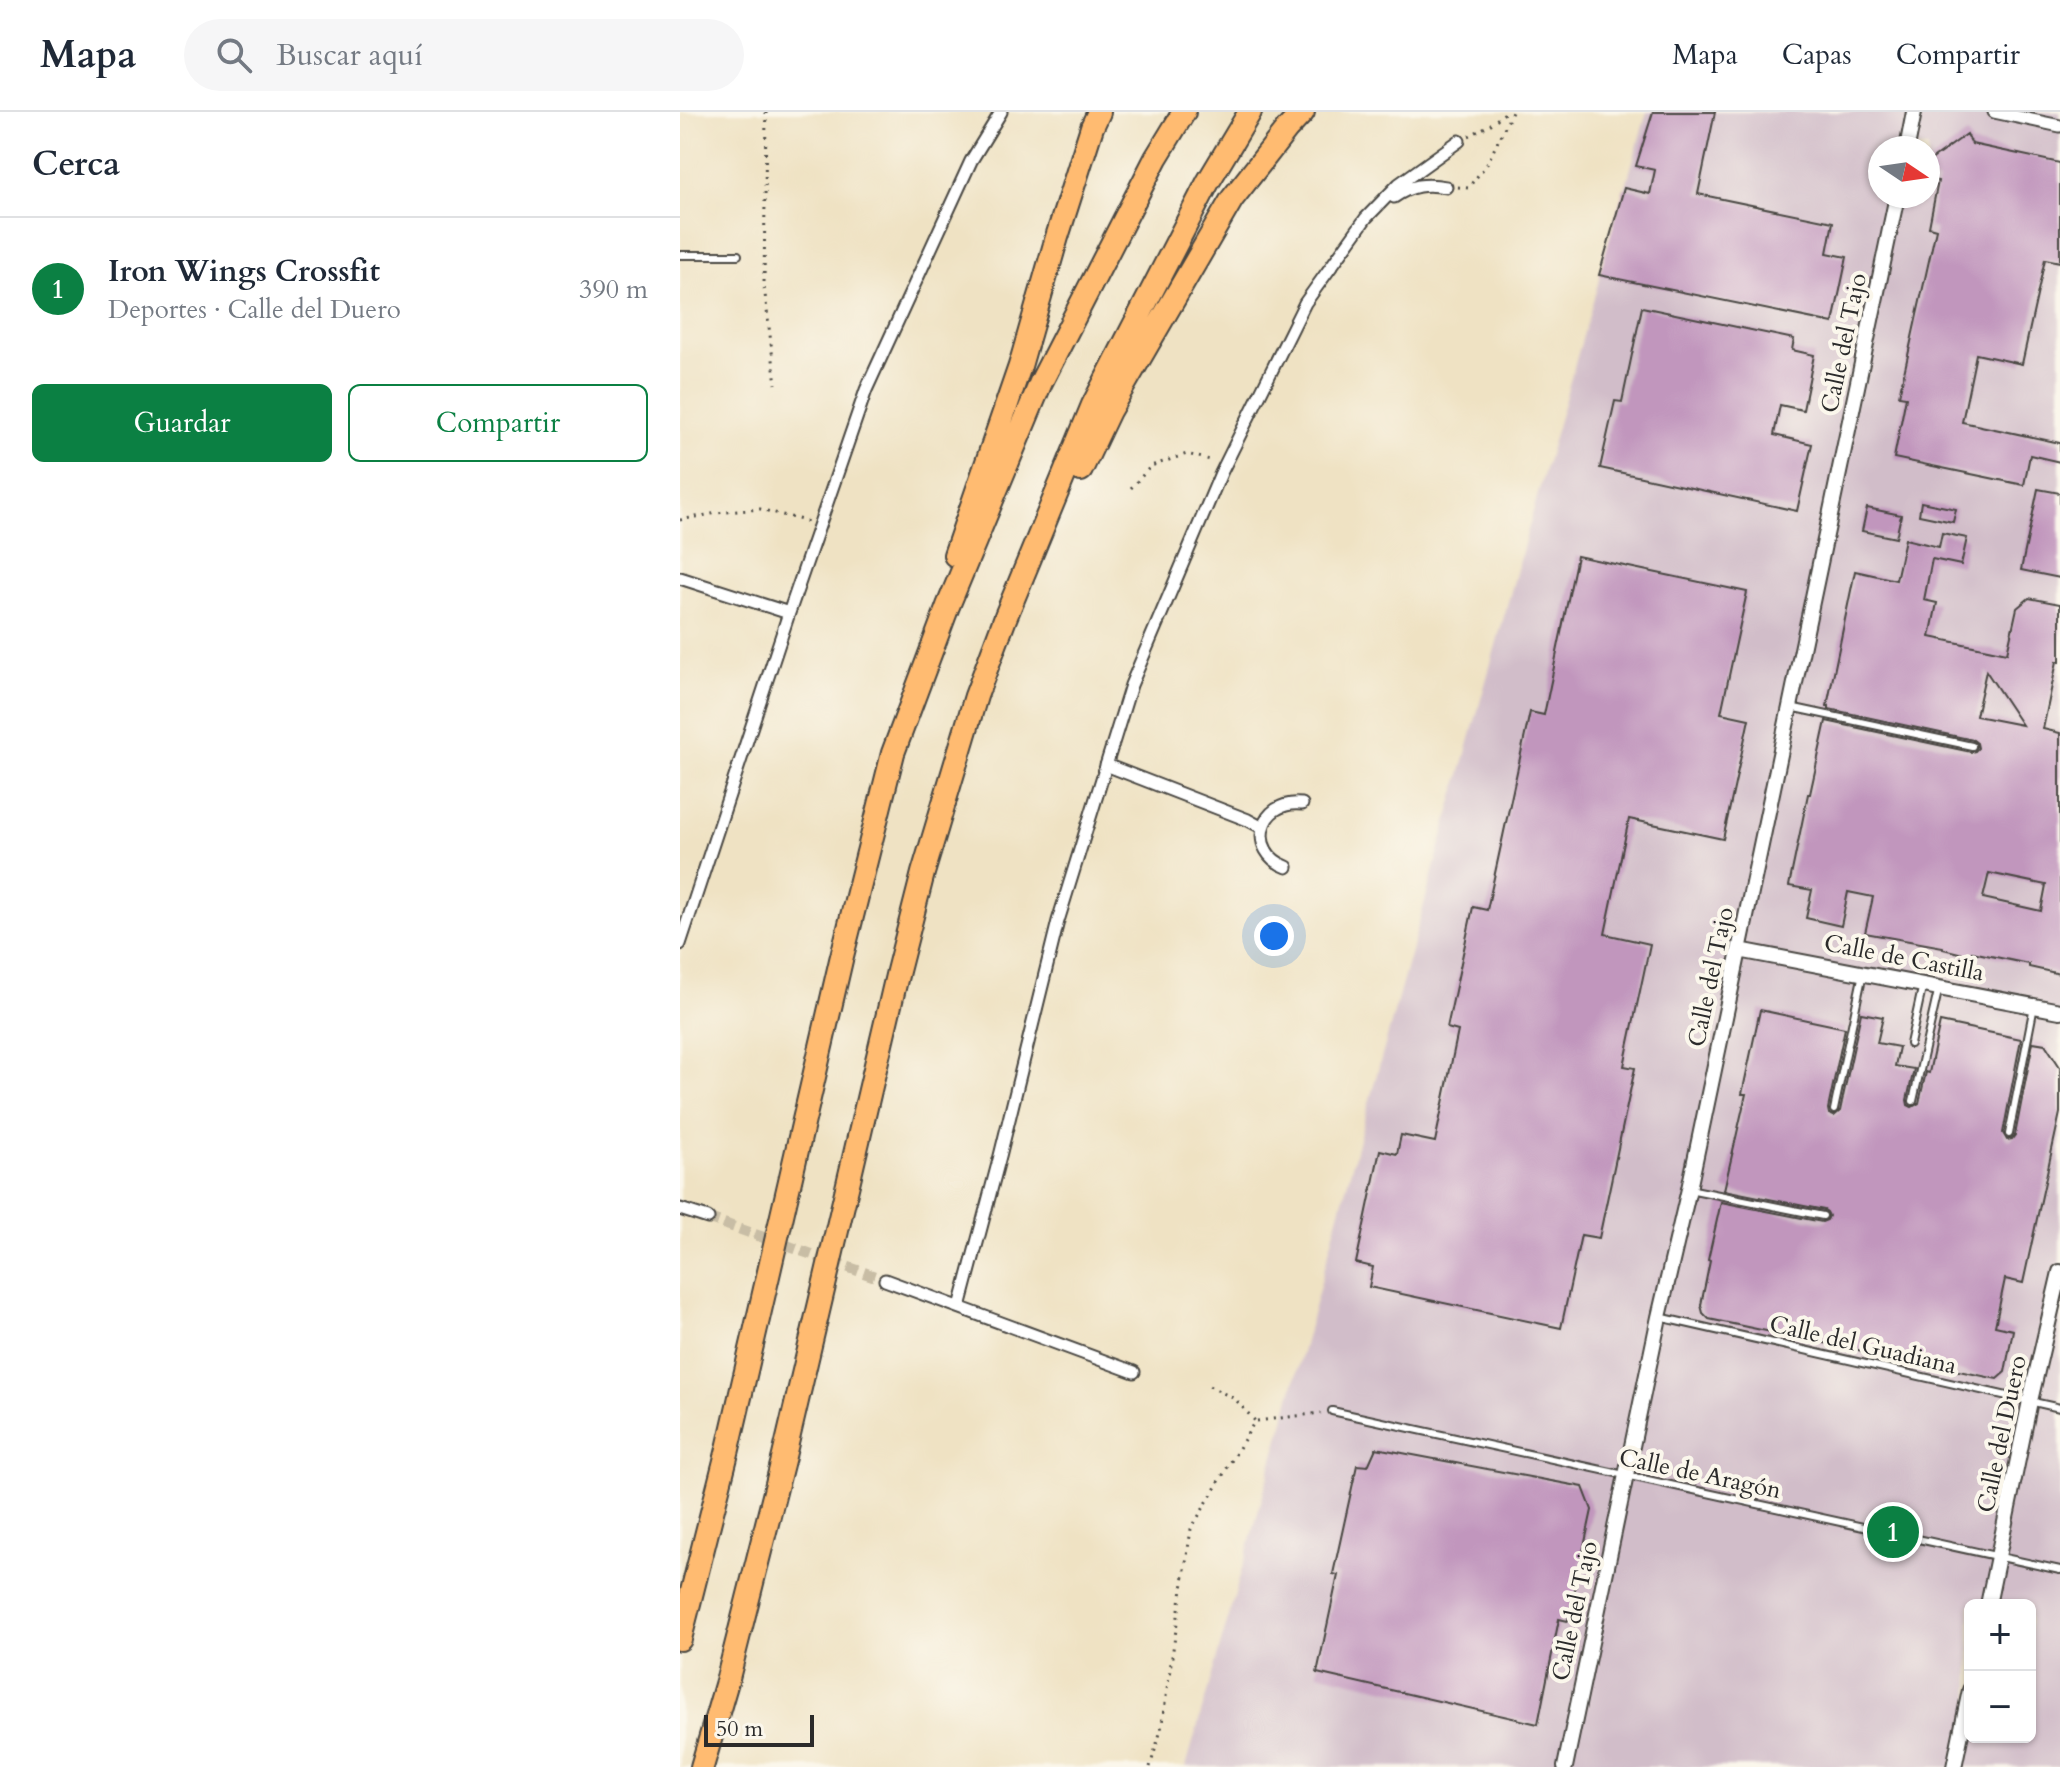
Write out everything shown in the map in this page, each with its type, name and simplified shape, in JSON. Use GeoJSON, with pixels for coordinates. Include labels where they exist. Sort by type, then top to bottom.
{"type":"FeatureCollection","features":[{"type":"Feature","properties":{"kind":"highway"},"geometry":{"type":"LineString","coordinates":[[680,1639],[732,1434],[841,960],[893,753],[952,561],[1020,366],[1057,237],[1099,112]]}},
{"type":"Feature","properties":{"kind":"highway"},"geometry":{"type":"LineString","coordinates":[[893,753],[948,606],[1041,382],[1156,158],[1184,112]]}},
{"type":"Feature","properties":{"kind":"highway"},"geometry":{"type":"LineString","coordinates":[[702,1767],[728,1678],[780,1471],[923,873],[976,696],[1093,405],[1208,182],[1250,112]]}},
{"type":"Feature","properties":{"kind":"highway"},"geometry":{"type":"LineString","coordinates":[[923,873],[1058,519],[1109,411],[1232,199],[1303,112]]}},
{"type":"Feature","properties":{"kind":"street"},"geometry":{"type":"LineString","coordinates":[[680,944],[866,390],[971,161],[1001,112]]}},
{"type":"Feature","properties":{"kind":"street"},"geometry":{"type":"LineString","coordinates":[[1909,136],[1914,112]]}},
{"type":"Feature","properties":{"kind":"street"},"geometry":{"type":"LineString","coordinates":[[1994,112],[2060,126]]}},
{"type":"Feature","properties":{"kind":"street"},"geometry":{"type":"LineString","coordinates":[[960,1307],[1058,921],[1131,685],[1225,463],[1305,303],[1366,218],[1399,184],[1459,141]]}},
{"type":"Feature","properties":{"kind":"street"},"geometry":{"type":"LineString","coordinates":[[1366,218],[1404,190],[1431,184],[1446,187]]}},
{"type":"Feature","properties":{"kind":"street","name":"Calle del Tajo"},"geometry":{"type":"LineString","coordinates":[[1565,1767],[1894,208]]}},
{"type":"Feature","properties":{"kind":"street"},"geometry":{"type":"LineString","coordinates":[[680,578],[789,613]]}},
{"type":"Feature","properties":{"kind":"street"},"geometry":{"type":"LineString","coordinates":[[1106,765],[1263,828]]}},
{"type":"Feature","properties":{"kind":"street"},"geometry":{"type":"LineString","coordinates":[[1287,867],[1272,860],[1266,853],[1263,828],[1268,816],[1280,807],[1302,804]]}},
{"type":"Feature","properties":{"kind":"street","name":"Calle de Castilla"},"geometry":{"type":"LineString","coordinates":[[1739,950],[2060,1011]]}},
{"type":"Feature","properties":{"kind":"street"},"geometry":{"type":"LineString","coordinates":[[680,1209],[708,1218]]}},
{"type":"Feature","properties":{"kind":"street","name":"Calle del Duero"},"geometry":{"type":"LineString","coordinates":[[1989,1599],[2060,1272]]}},
{"type":"Feature","properties":{"kind":"street"},"geometry":{"type":"LineString","coordinates":[[885,1280],[1134,1372]]}},
{"type":"Feature","properties":{"kind":"street"},"geometry":{"type":"LineString","coordinates":[[1954,1767],[1964,1719]]}},
{"type":"Feature","properties":{"kind":"lane"},"geometry":{"type":"LineString","coordinates":[[680,255],[738,255]]}},
{"type":"Feature","properties":{"kind":"lane"},"geometry":{"type":"LineString","coordinates":[[1790,707],[1972,746]]}},
{"type":"Feature","properties":{"kind":"lane"},"geometry":{"type":"LineString","coordinates":[[1834,1110],[1863,973]]}},
{"type":"Feature","properties":{"kind":"lane"},"geometry":{"type":"LineString","coordinates":[[1910,1044],[1923,984]]}},
{"type":"Feature","properties":{"kind":"lane"},"geometry":{"type":"LineString","coordinates":[[1913,1101],[1939,987]]}},
{"type":"Feature","properties":{"kind":"lane"},"geometry":{"type":"LineString","coordinates":[[2009,1134],[2034,1006]]}},
{"type":"Feature","properties":{"kind":"lane"},"geometry":{"type":"LineString","coordinates":[[1689,1189],[1823,1216]]}},
{"type":"Feature","properties":{"kind":"lane","name":"Calle del Guadiana"},"geometry":{"type":"LineString","coordinates":[[1659,1317],[2060,1408]]}},
{"type":"Feature","properties":{"kind":"lane","name":"Calle de Aragón"},"geometry":{"type":"LineString","coordinates":[[1332,1411],[2060,1570]]}},
{"type":"Feature","properties":{"kind":"path"},"geometry":{"type":"LineString","coordinates":[[766,112],[764,286],[776,384]]}},
{"type":"Feature","properties":{"kind":"path"},"geometry":{"type":"LineString","coordinates":[[1459,141],[1506,112]]}},
{"type":"Feature","properties":{"kind":"path"},"geometry":{"type":"LineString","coordinates":[[1446,187],[1468,188],[1487,164],[1512,112]]}},
{"type":"Feature","properties":{"kind":"path"},"geometry":{"type":"LineString","coordinates":[[1131,488],[1151,466],[1187,454],[1225,463]]}},
{"type":"Feature","properties":{"kind":"path"},"geometry":{"type":"LineString","coordinates":[[680,520],[760,509],[820,525]]}},
{"type":"Feature","properties":{"kind":"path"},"geometry":{"type":"LineString","coordinates":[[1205,1384],[1235,1399],[1255,1421]]}},
{"type":"Feature","properties":{"kind":"path"},"geometry":{"type":"LineString","coordinates":[[1255,1421],[1332,1411]]}},
{"type":"Feature","properties":{"kind":"path"},"geometry":{"type":"LineString","coordinates":[[1150,1767],[1161,1730],[1191,1529],[1255,1421]]}},
{"type":"Feature","properties":{"kind":"shaded area"},"geometry":{"type":"Polygon","coordinates":[[[1647,112],[2060,112],[2060,1767],[1186,1767],[1283,1424],[1362,1128],[1647,112]]]}},
{"type":"Feature","properties":{"kind":"building"},"geometry":{"type":"Polygon","coordinates":[[[1653,112],[1715,112],[1698,194],[1833,222],[1827,253],[1847,257],[1833,323],[1599,275],[1624,188],[1650,194],[1655,170],[1636,166],[1653,112]]]}},
{"type":"Feature","properties":{"kind":"building"},"geometry":{"type":"Polygon","coordinates":[[[1967,134],[1972,144],[2060,163],[2060,262],[2045,259],[2022,364],[1976,354],[1962,422],[2060,443],[2060,462],[2030,455],[2024,485],[1894,458],[1906,397],[1899,396],[1936,229],[1929,227],[1933,208],[1940,208],[1940,154],[1967,134]]]}},
{"type":"Feature","properties":{"kind":"building"},"geometry":{"type":"Polygon","coordinates":[[[1642,307],[1794,339],[1792,350],[1814,355],[1803,410],[1780,405],[1774,435],[1812,444],[1797,511],[1600,468],[1615,401],[1622,402],[1642,307]]]}},
{"type":"Feature","properties":{"kind":"building"},"geometry":{"type":"Polygon","coordinates":[[[2038,489],[2060,493],[2060,578],[2021,570],[2038,489]]]}},
{"type":"Feature","properties":{"kind":"building"},"geometry":{"type":"Polygon","coordinates":[[[1921,502],[1956,509],[1953,522],[1919,515],[1921,502]]]}},
{"type":"Feature","properties":{"kind":"building"},"geometry":{"type":"Polygon","coordinates":[[[1867,508],[1901,515],[1896,538],[1862,531],[1867,508]]]}},
{"type":"Feature","properties":{"kind":"building"},"geometry":{"type":"Polygon","coordinates":[[[1942,533],[1967,538],[1961,565],[1932,559],[1924,600],[1937,603],[1930,637],[2007,653],[2017,608],[2029,598],[2060,604],[2060,662],[2057,661],[2043,729],[2060,733],[2060,974],[1972,952],[1971,956],[1943,947],[1865,933],[1873,897],[1848,892],[1841,926],[1806,918],[1812,890],[1789,886],[1826,721],[1971,752],[1978,748],[1973,740],[1829,709],[1827,706],[1855,571],[1896,580],[1905,539],[1939,547],[1942,533]],[[1986,671],[1976,716],[2022,725],[1986,671]],[[1989,873],[1983,898],[2041,911],[2046,885],[1989,873]]]}},
{"type":"Feature","properties":{"kind":"building"},"geometry":{"type":"Polygon","coordinates":[[[1577,556],[1747,592],[1721,713],[1749,719],[1723,839],[1629,819],[1605,934],[1650,944],[1624,1066],[1635,1068],[1599,1238],[1581,1235],[1561,1328],[1369,1287],[1373,1267],[1356,1263],[1380,1150],[1397,1154],[1401,1135],[1435,1142],[1458,1031],[1447,1028],[1473,907],[1487,910],[1530,712],[1544,715],[1577,556]]]}},
{"type":"Feature","properties":{"kind":"building"},"geometry":{"type":"Polygon","coordinates":[[[1760,1010],[1845,1028],[1828,1109],[1829,1114],[1834,1116],[1840,1111],[1861,1013],[1883,1017],[1877,1043],[1899,1047],[1895,1066],[1914,1069],[1907,1100],[1912,1107],[1919,1103],[1926,1072],[1929,1073],[1940,1022],[2021,1039],[2003,1133],[2007,1140],[2015,1135],[2033,1042],[2045,1044],[2060,1067],[2060,1113],[2023,1283],[2005,1279],[1995,1326],[2013,1330],[2005,1372],[1997,1379],[1709,1319],[1703,1313],[1701,1305],[1708,1260],[1721,1202],[1822,1222],[1829,1216],[1824,1210],[1724,1190],[1746,1094],[1742,1094],[1760,1010]]]}},
{"type":"Feature","properties":{"kind":"building"},"geometry":{"type":"Polygon","coordinates":[[[1376,1448],[1583,1487],[1592,1510],[1568,1621],[1559,1619],[1538,1724],[1317,1673],[1338,1575],[1333,1574],[1357,1465],[1368,1466],[1376,1448]]]}},
{"type":"Feature","properties":{"kind":"tunnel"},"geometry":{"type":"LineString","coordinates":[[708,1218],[885,1280]]}},
{"type":"Feature","properties":{"kind":"place","name":"Iron Wings Crossfit"},"geometry":{"type":"Point","coordinates":[1893,1532]}}]}
